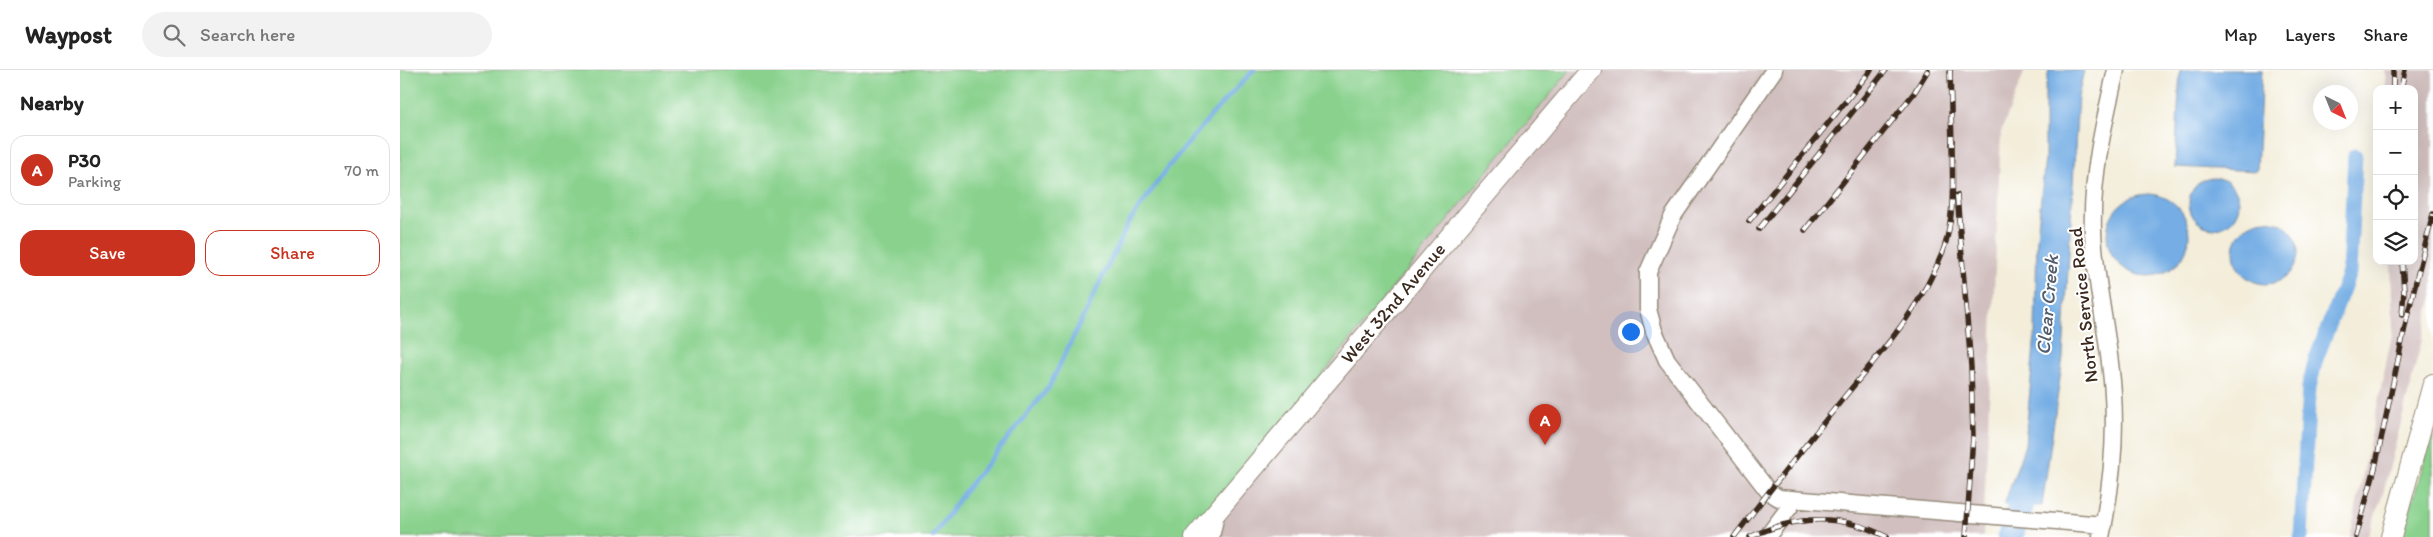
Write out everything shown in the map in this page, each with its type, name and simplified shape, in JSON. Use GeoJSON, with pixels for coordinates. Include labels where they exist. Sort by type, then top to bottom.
{"type":"FeatureCollection","features":[{"type":"Feature","properties":{"kind":"street","name":"West 32nd Avenue"},"geometry":{"type":"LineString","coordinates":[[1194,537],[1591,70]]}},
{"type":"Feature","properties":{"kind":"street"},"geometry":{"type":"LineString","coordinates":[[1774,70],[1672,216],[1648,272],[1648,309],[1654,331],[1667,360],[1708,416],[1769,492],[1779,498],[1794,501],[2058,521],[2102,531]]}},
{"type":"Feature","properties":{"kind":"street","name":"North Service Road"},"geometry":{"type":"LineString","coordinates":[[2102,531],[2114,427],[2113,393],[2100,305],[2093,231],[2100,146],[2116,70]]}},
{"type":"Feature","properties":{"kind":"street"},"geometry":{"type":"LineString","coordinates":[[2391,537],[2433,384]]}},
{"type":"Feature","properties":{"kind":"street"},"geometry":{"type":"LineString","coordinates":[[1767,537],[1794,501]]}},
{"type":"Feature","properties":{"kind":"street"},"geometry":{"type":"LineString","coordinates":[[1211,537],[1217,510]]}},
{"type":"Feature","properties":{"kind":"shaded area"},"geometry":{"type":"Polygon","coordinates":[[[1542,70],[2025,70],[2001,132],[1983,537],[1136,537],[1542,70]]]}},
{"type":"Feature","properties":{"kind":"shaded area"},"geometry":{"type":"Polygon","coordinates":[[[2385,70],[2433,70],[2433,296],[2381,501],[2367,537],[2350,537],[2393,330],[2391,265],[2418,265],[2418,85],[2386,85],[2385,70]]]}},
{"type":"Feature","properties":{"kind":"green space"},"geometry":{"type":"Polygon","coordinates":[[[400,70],[1570,70],[1190,537],[400,537],[400,70]]]}},
{"type":"Feature","properties":{"kind":"green space"},"geometry":{"type":"Polygon","coordinates":[[[2433,432],[2433,537],[2402,537],[2433,432]]]}},
{"type":"Feature","properties":{"kind":"water","name":"Clear Creek"},"geometry":{"type":"Polygon","coordinates":[[[2049,70],[2084,70],[2078,97],[2063,357],[2042,506],[2004,505],[2025,445],[2035,334],[2037,237],[2045,158],[2045,90],[2049,70]]]}},
{"type":"Feature","properties":{"kind":"water"},"geometry":{"type":"Polygon","coordinates":[[[2180,70],[2262,70],[2257,171],[2175,167],[2180,70]]]}},
{"type":"Feature","properties":{"kind":"water"},"geometry":{"type":"Polygon","coordinates":[[[2209,178],[2219,178],[2232,185],[2239,198],[2239,208],[2232,221],[2219,228],[2209,228],[2200,224],[2193,217],[2189,208],[2189,198],[2193,189],[2200,182],[2209,178]]]}},
{"type":"Feature","properties":{"kind":"water"},"geometry":{"type":"Polygon","coordinates":[[[2148,194],[2164,197],[2177,206],[2186,219],[2189,235],[2186,251],[2177,264],[2164,273],[2148,276],[2132,273],[2119,264],[2110,251],[2107,235],[2110,219],[2119,206],[2132,197],[2148,194]]]}},
{"type":"Feature","properties":{"kind":"water"},"geometry":{"type":"Polygon","coordinates":[[[2266,220],[2284,226],[2292,234],[2298,252],[2292,270],[2284,278],[2266,284],[2248,278],[2240,270],[2234,252],[2240,234],[2248,226],[2266,220]]]}},
{"type":"Feature","properties":{"kind":"waterway"},"geometry":{"type":"LineString","coordinates":[[933,537],[964,492],[1049,387],[1128,224],[1169,166],[1215,111],[1254,70]]}},
{"type":"Feature","properties":{"kind":"waterway"},"geometry":{"type":"LineString","coordinates":[[2301,537],[2309,387],[2316,359],[2349,273],[2355,156]]}},
{"type":"Feature","properties":{"kind":"waterway","name":"Clear Creek"},"geometry":{"type":"LineString","coordinates":[[2010,537],[2033,471]]}},
{"type":"Feature","properties":{"kind":"railway"},"geometry":{"type":"LineString","coordinates":[[1749,221],[1871,70]]}},
{"type":"Feature","properties":{"kind":"railway"},"geometry":{"type":"LineString","coordinates":[[1759,229],[1886,70]]}},
{"type":"Feature","properties":{"kind":"railway"},"geometry":{"type":"LineString","coordinates":[[1805,230],[1914,93],[1928,70]]}},
{"type":"Feature","properties":{"kind":"railway"},"geometry":{"type":"LineString","coordinates":[[1950,70],[1952,146]]}},
{"type":"Feature","properties":{"kind":"railway"},"geometry":{"type":"LineString","coordinates":[[2393,70],[2393,85]]}},
{"type":"Feature","properties":{"kind":"railway"},"geometry":{"type":"LineString","coordinates":[[2402,85],[2405,70]]}},
{"type":"Feature","properties":{"kind":"railway"},"geometry":{"type":"LineString","coordinates":[[1734,537],[1885,348],[1911,311],[1934,272],[1947,238],[1952,210],[1952,139]]}},
{"type":"Feature","properties":{"kind":"railway"},"geometry":{"type":"LineString","coordinates":[[1957,195],[1971,367],[1973,436],[1966,537]]}},
{"type":"Feature","properties":{"kind":"railway"},"geometry":{"type":"LineString","coordinates":[[2356,537],[2375,468],[2408,313],[2433,214]]}},
{"type":"Feature","properties":{"kind":"railway"},"geometry":{"type":"LineString","coordinates":[[2402,265],[2404,291],[2402,315]]}},
{"type":"Feature","properties":{"kind":"railway"},"geometry":{"type":"LineString","coordinates":[[1750,537],[1785,524],[1819,520],[1852,524],[1887,537]]}},
{"type":"Feature","properties":{"kind":"place","name":"P30"},"geometry":{"type":"Point","coordinates":[1545,445]}}]}
